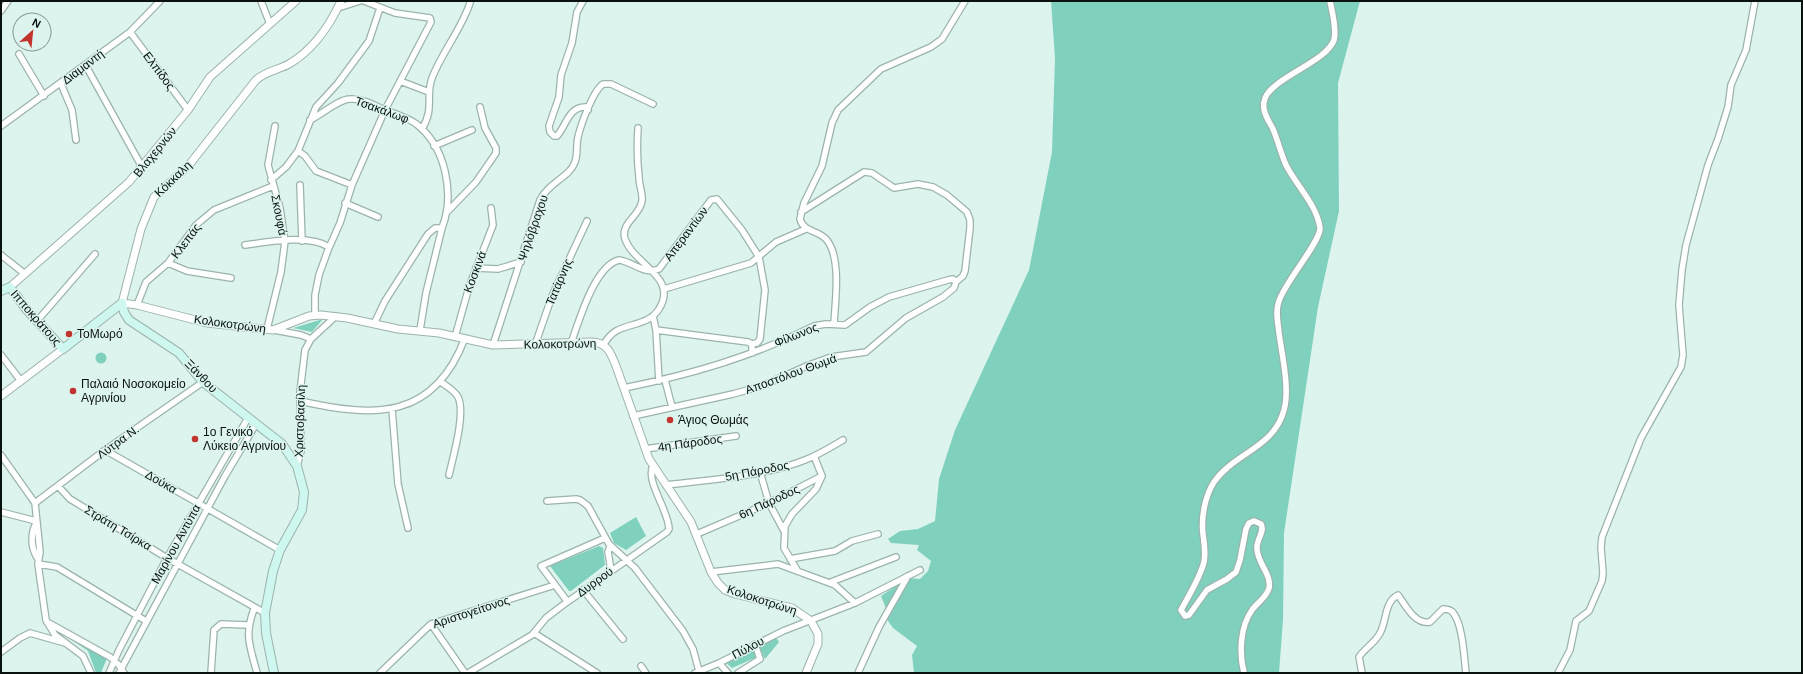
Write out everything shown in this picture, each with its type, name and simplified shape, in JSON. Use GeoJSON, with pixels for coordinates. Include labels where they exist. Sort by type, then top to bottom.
{"type":"FeatureCollection","features":[{"type":"Feature","properties":{"kind":"main road","name":"Ιπποκράτους"},"geometry":{"type":"LineString","coordinates":[[10,287],[37,321],[63,349]]}},
{"type":"Feature","properties":{"kind":"main road","name":"Βλαχερνών"},"geometry":{"type":"LineString","coordinates":[[1,291],[10,287]]}},
{"type":"Feature","properties":{"kind":"main road"},"geometry":{"type":"LineString","coordinates":[[63,349],[122,303]]}},
{"type":"Feature","properties":{"kind":"main road","name":"Ξάνθου"},"geometry":{"type":"LineString","coordinates":[[122,303],[124,312],[129,320],[179,354],[203,382],[282,444],[297,466]]}},
{"type":"Feature","properties":{"kind":"main road","name":"Χριστοβασίλη"},"geometry":{"type":"LineString","coordinates":[[274,673],[266,633],[265,613],[273,571],[280,550],[299,518],[303,506],[304,492],[297,466]]}},
{"type":"Feature","properties":{"kind":"street"},"geometry":{"type":"LineString","coordinates":[[1,11],[8,1]]}},
{"type":"Feature","properties":{"kind":"street","name":"Διαμαντή"},"geometry":{"type":"LineString","coordinates":[[1,126],[86,66],[130,32],[160,1]]}},
{"type":"Feature","properties":{"kind":"street"},"geometry":{"type":"LineString","coordinates":[[261,1],[270,24]]}},
{"type":"Feature","properties":{"kind":"street","name":"Βλαχερνών"},"geometry":{"type":"LineString","coordinates":[[10,287],[130,182],[188,110],[210,77],[296,1]]}},
{"type":"Feature","properties":{"kind":"street","name":"Κόκκαλη"},"geometry":{"type":"LineString","coordinates":[[122,303],[141,229],[154,197],[189,165],[256,80],[264,74],[289,64],[306,52],[316,41],[341,1]]}},
{"type":"Feature","properties":{"kind":"street"},"geometry":{"type":"LineString","coordinates":[[338,8],[360,1]]}},
{"type":"Feature","properties":{"kind":"street"},"geometry":{"type":"LineString","coordinates":[[314,315],[317,283],[329,247],[340,223],[345,203],[352,185],[385,110],[429,28],[431,20],[428,18],[406,15],[380,8],[364,1]]}},
{"type":"Feature","properties":{"kind":"street"},"geometry":{"type":"LineString","coordinates":[[583,1],[577,12],[572,43],[561,76],[559,97],[549,126],[550,132],[556,136],[568,117],[578,108],[586,107],[588,110]]}},
{"type":"Feature","properties":{"kind":"street"},"geometry":{"type":"LineString","coordinates":[[834,324],[836,274],[833,256],[825,238],[806,229],[800,221],[801,213],[822,166],[832,123],[838,110],[881,69],[931,47],[942,40],[965,1]]}},
{"type":"Feature","properties":{"kind":"street"},"geometry":{"type":"LineString","coordinates":[[1244,673],[1241,655],[1242,636],[1246,623],[1253,609],[1266,595],[1270,586],[1258,555],[1257,544],[1262,530],[1261,524],[1254,520],[1247,526],[1236,572],[1227,579],[1207,590],[1189,615],[1184,616],[1181,610],[1205,561],[1202,530],[1204,506],[1210,489],[1230,464],[1268,439],[1277,427],[1285,409],[1286,388],[1278,323],[1278,304],[1291,277],[1318,239],[1320,228],[1311,206],[1283,158],[1276,137],[1265,114],[1263,104],[1269,91],[1317,57],[1332,44],[1335,33],[1330,1]]}},
{"type":"Feature","properties":{"kind":"street"},"geometry":{"type":"LineString","coordinates":[[1558,673],[1570,650],[1577,619],[1589,611],[1602,581],[1602,537],[1627,470],[1641,438],[1681,367],[1683,355],[1679,305],[1686,245],[1708,165],[1728,106],[1731,85],[1746,50],[1755,1]]}},
{"type":"Feature","properties":{"kind":"street"},"geometry":{"type":"LineString","coordinates":[[422,129],[430,112],[429,92],[434,73],[464,19],[470,3]]}},
{"type":"Feature","properties":{"kind":"street","name":"Κλεπάς"},"geometry":{"type":"LineString","coordinates":[[137,305],[146,282],[168,263],[193,228],[211,212],[272,183],[286,167],[298,151],[318,104],[338,83],[366,46],[374,30],[380,8]]}},
{"type":"Feature","properties":{"kind":"street","name":"Ελπίδος"},"geometry":{"type":"LineString","coordinates":[[130,32],[188,110]]}},
{"type":"Feature","properties":{"kind":"street"},"geometry":{"type":"LineString","coordinates":[[19,54],[44,96]]}},
{"type":"Feature","properties":{"kind":"street"},"geometry":{"type":"LineString","coordinates":[[86,66],[142,167]]}},
{"type":"Feature","properties":{"kind":"street"},"geometry":{"type":"LineString","coordinates":[[400,81],[429,92]]}},
{"type":"Feature","properties":{"kind":"street","name":"Ψηλόβραχου"},"geometry":{"type":"LineString","coordinates":[[493,345],[542,196],[550,185],[568,172],[575,163],[578,138],[588,110],[598,90],[607,83],[653,104]]}},
{"type":"Feature","properties":{"kind":"street"},"geometry":{"type":"LineString","coordinates":[[61,84],[72,110],[76,140]]}},
{"type":"Feature","properties":{"kind":"street","name":"Τσακάλωφ"},"geometry":{"type":"LineString","coordinates":[[310,120],[348,99],[363,101],[408,119],[422,129],[434,146],[445,170],[448,211],[442,228],[426,293],[420,330]]}},
{"type":"Feature","properties":{"kind":"street"},"geometry":{"type":"LineString","coordinates":[[448,211],[476,182],[496,153],[496,148],[486,128],[480,107]]}},
{"type":"Feature","properties":{"kind":"street","name":"Σκουφά"},"geometry":{"type":"LineString","coordinates":[[270,329],[281,272],[285,241],[280,208],[272,183],[268,161],[275,126]]}},
{"type":"Feature","properties":{"kind":"street","name":"Απεραντίων"},"geometry":{"type":"LineString","coordinates":[[638,128],[637,159],[642,201],[637,212],[626,226],[625,235],[632,251],[659,278],[664,289]]}},
{"type":"Feature","properties":{"kind":"street"},"geometry":{"type":"LineString","coordinates":[[434,146],[472,130]]}},
{"type":"Feature","properties":{"kind":"street"},"geometry":{"type":"LineString","coordinates":[[298,151],[305,156],[316,171],[352,185]]}},
{"type":"Feature","properties":{"kind":"street","name":"Αποστόλου Θωμά"},"geometry":{"type":"LineString","coordinates":[[633,416],[733,394],[762,386],[831,357],[866,352],[906,318],[944,298],[963,276],[965,271],[970,236],[970,220],[963,208],[933,187],[918,184],[894,188],[872,173],[864,172],[801,213]]}},
{"type":"Feature","properties":{"kind":"street"},"geometry":{"type":"LineString","coordinates":[[300,185],[302,241]]}},
{"type":"Feature","properties":{"kind":"street","name":"Απεραντίων"},"geometry":{"type":"LineString","coordinates":[[571,343],[591,291],[611,265],[616,261],[622,260],[646,271],[653,271],[660,267],[711,200],[719,200],[742,230],[759,256]]}},
{"type":"Feature","properties":{"kind":"street"},"geometry":{"type":"LineString","coordinates":[[345,203],[378,217]]}},
{"type":"Feature","properties":{"kind":"street","name":"Κοσκινά"},"geometry":{"type":"LineString","coordinates":[[455,336],[469,286],[493,225],[491,208]]}},
{"type":"Feature","properties":{"kind":"street","name":"Τατάρνης"},"geometry":{"type":"LineString","coordinates":[[535,345],[552,296],[588,221]]}},
{"type":"Feature","properties":{"kind":"street"},"geometry":{"type":"LineString","coordinates":[[374,324],[385,301],[428,234],[435,228],[442,228]]}},
{"type":"Feature","properties":{"kind":"street"},"geometry":{"type":"LineString","coordinates":[[604,344],[617,330],[641,323],[653,316],[662,304],[664,289],[747,264],[776,242],[806,229]]}},
{"type":"Feature","properties":{"kind":"street"},"geometry":{"type":"LineString","coordinates":[[245,245],[302,241],[321,243],[329,247]]}},
{"type":"Feature","properties":{"kind":"street"},"geometry":{"type":"LineString","coordinates":[[37,321],[95,254]]}},
{"type":"Feature","properties":{"kind":"street","name":"Ιπποκράτους"},"geometry":{"type":"LineString","coordinates":[[1,256],[25,274]]}},
{"type":"Feature","properties":{"kind":"street"},"geometry":{"type":"LineString","coordinates":[[656,330],[752,344],[759,340],[765,291],[764,277],[759,256]]}},
{"type":"Feature","properties":{"kind":"street"},"geometry":{"type":"LineString","coordinates":[[476,268],[498,269],[521,262]]}},
{"type":"Feature","properties":{"kind":"street"},"geometry":{"type":"LineString","coordinates":[[168,263],[187,271],[231,278]]}},
{"type":"Feature","properties":{"kind":"street","name":"Φίλωνος"},"geometry":{"type":"LineString","coordinates":[[624,388],[662,381],[723,364],[814,326],[848,324],[870,307],[889,297],[952,279],[955,285]]}},
{"type":"Feature","properties":{"kind":"street","name":"Κολοκοτρώνη"},"geometry":{"type":"LineString","coordinates":[[122,303],[137,305],[204,322],[270,329],[314,315],[336,316],[374,324],[420,330],[465,338],[493,345],[535,345],[592,342],[604,344],[612,355],[645,449],[653,466],[697,534],[711,572],[720,585],[728,592],[788,606],[800,612],[811,621],[817,632],[818,642],[806,673]]}},
{"type":"Feature","properties":{"kind":"street","name":"Χριστοβασίλη"},"geometry":{"type":"LineString","coordinates":[[297,466],[301,443],[300,401],[306,346],[311,339],[336,316]]}},
{"type":"Feature","properties":{"kind":"street"},"geometry":{"type":"LineString","coordinates":[[653,316],[662,381],[672,407]]}},
{"type":"Feature","properties":{"kind":"street"},"geometry":{"type":"LineString","coordinates":[[270,329],[296,334],[311,339]]}},
{"type":"Feature","properties":{"kind":"street"},"geometry":{"type":"LineString","coordinates":[[300,401],[343,409],[392,409],[406,405],[432,390],[441,382],[456,361],[465,338]]}},
{"type":"Feature","properties":{"kind":"street"},"geometry":{"type":"LineString","coordinates":[[752,344],[752,353]]}},
{"type":"Feature","properties":{"kind":"street"},"geometry":{"type":"LineString","coordinates":[[1,396],[63,349]]}},
{"type":"Feature","properties":{"kind":"street"},"geometry":{"type":"LineString","coordinates":[[1,355],[21,381]]}},
{"type":"Feature","properties":{"kind":"street","name":"Λύτρα Ν."},"geometry":{"type":"LineString","coordinates":[[35,504],[105,450],[203,382]]}},
{"type":"Feature","properties":{"kind":"street"},"geometry":{"type":"LineString","coordinates":[[441,382],[457,396],[460,406],[459,422],[449,475]]}},
{"type":"Feature","properties":{"kind":"street"},"geometry":{"type":"LineString","coordinates":[[392,409],[398,484],[408,528]]}},
{"type":"Feature","properties":{"kind":"street","name":"Μαρίνου Αντύπα"},"geometry":{"type":"LineString","coordinates":[[109,673],[167,558],[248,418]]}},
{"type":"Feature","properties":{"kind":"street","name":"Μαρίνου Αντύπα"},"geometry":{"type":"LineString","coordinates":[[121,671],[146,621],[207,509],[256,424]]}},
{"type":"Feature","properties":{"kind":"street","name":"4η Πάροδος"},"geometry":{"type":"LineString","coordinates":[[645,449],[736,436]]}},
{"type":"Feature","properties":{"kind":"street","name":"5η Πάροδος"},"geometry":{"type":"LineString","coordinates":[[666,485],[760,472],[798,463],[843,440]]}},
{"type":"Feature","properties":{"kind":"street","name":"Δούκα"},"geometry":{"type":"LineString","coordinates":[[105,450],[280,550]]}},
{"type":"Feature","properties":{"kind":"street"},"geometry":{"type":"LineString","coordinates":[[1,455],[35,504],[36,522],[39,531],[40,552],[38,562],[43,611],[46,622],[55,635],[83,656],[90,673]]}},
{"type":"Feature","properties":{"kind":"street"},"geometry":{"type":"LineString","coordinates":[[797,570],[784,548],[784,531],[792,514],[816,489],[822,476],[814,456]]}},
{"type":"Feature","properties":{"kind":"street"},"geometry":{"type":"LineString","coordinates":[[221,464],[229,469]]}},
{"type":"Feature","properties":{"kind":"street","name":"Δυρρού"},"geometry":{"type":"LineString","coordinates":[[467,673],[534,633],[544,620],[567,601],[662,537],[669,529],[667,517],[650,475],[653,466]]}},
{"type":"Feature","properties":{"kind":"street"},"geometry":{"type":"LineString","coordinates":[[760,472],[769,503],[784,531]]}},
{"type":"Feature","properties":{"kind":"street","name":"6η Πάροδος"},"geometry":{"type":"LineString","coordinates":[[697,534],[769,503],[822,476]]}},
{"type":"Feature","properties":{"kind":"street","name":"Στράτη Τσίρκα"},"geometry":{"type":"LineString","coordinates":[[58,486],[70,499],[167,558],[265,613]]}},
{"type":"Feature","properties":{"kind":"street","name":"Πύλου"},"geometry":{"type":"LineString","coordinates":[[547,501],[576,499],[585,503],[610,546],[637,570],[683,631],[693,650],[697,672],[720,663],[783,631],[855,603],[920,570]]}},
{"type":"Feature","properties":{"kind":"street"},"geometry":{"type":"LineString","coordinates":[[1,512],[36,522]]}},
{"type":"Feature","properties":{"kind":"street"},"geometry":{"type":"LineString","coordinates":[[790,559],[835,551],[852,542],[878,534]]}},
{"type":"Feature","properties":{"kind":"street"},"geometry":{"type":"LineString","coordinates":[[567,601],[541,566],[604,538]]}},
{"type":"Feature","properties":{"kind":"street"},"geometry":{"type":"LineString","coordinates":[[610,546],[608,552],[611,570]]}},
{"type":"Feature","properties":{"kind":"street"},"geometry":{"type":"LineString","coordinates":[[831,582],[896,557]]}},
{"type":"Feature","properties":{"kind":"street"},"geometry":{"type":"LineString","coordinates":[[38,562],[57,567],[146,621]]}},
{"type":"Feature","properties":{"kind":"street"},"geometry":{"type":"LineString","coordinates":[[711,572],[778,564],[831,582],[840,588],[855,603]]}},
{"type":"Feature","properties":{"kind":"street"},"geometry":{"type":"LineString","coordinates":[[858,673],[879,627],[908,576]]}},
{"type":"Feature","properties":{"kind":"street","name":"Αριστογείτονος"},"geometry":{"type":"LineString","coordinates":[[380,673],[431,624],[555,585]]}},
{"type":"Feature","properties":{"kind":"street"},"geometry":{"type":"LineString","coordinates":[[583,590],[623,639]]}},
{"type":"Feature","properties":{"kind":"street"},"geometry":{"type":"LineString","coordinates":[[1362,673],[1359,657],[1376,640],[1384,624],[1389,603],[1398,595],[1413,616],[1424,623],[1430,622],[1443,608],[1455,614],[1460,630],[1466,673]]}},
{"type":"Feature","properties":{"kind":"street"},"geometry":{"type":"LineString","coordinates":[[254,608],[248,625],[249,643],[257,673]]}},
{"type":"Feature","properties":{"kind":"street"},"geometry":{"type":"LineString","coordinates":[[46,622],[60,628],[115,660],[121,671]]}},
{"type":"Feature","properties":{"kind":"street"},"geometry":{"type":"LineString","coordinates":[[211,673],[214,630],[221,624],[248,625]]}},
{"type":"Feature","properties":{"kind":"street"},"geometry":{"type":"LineString","coordinates":[[431,624],[467,673]]}},
{"type":"Feature","properties":{"kind":"street"},"geometry":{"type":"LineString","coordinates":[[1,652],[20,638],[30,633],[66,644]]}},
{"type":"Feature","properties":{"kind":"street"},"geometry":{"type":"LineString","coordinates":[[534,633],[597,673]]}},
{"type":"Feature","properties":{"kind":"street"},"geometry":{"type":"LineString","coordinates":[[738,673],[757,662],[760,657],[755,644]]}},
{"type":"Feature","properties":{"kind":"street"},"geometry":{"type":"LineString","coordinates":[[720,663],[728,673]]}},
{"type":"Feature","properties":{"kind":"street"},"geometry":{"type":"LineString","coordinates":[[640,666],[646,673]]}},
{"type":"Feature","properties":{"kind":"green space"},"geometry":{"type":"Polygon","coordinates":[[[1051,1],[1360,1],[1338,83],[1339,211],[1318,307],[1284,533],[1283,620],[1279,673],[914,673],[912,655],[917,646],[893,628],[888,621],[887,611],[881,596],[908,578],[920,579],[928,571],[931,561],[917,550],[919,545],[891,543],[888,539],[900,531],[918,529],[935,521],[939,479],[955,430],[1029,270],[1052,152],[1055,58],[1051,1]]]}},
{"type":"Feature","properties":{"kind":"green space"},"geometry":{"type":"Polygon","coordinates":[[[323,319],[312,332],[293,328],[323,319]]]}},
{"type":"Feature","properties":{"kind":"green space"},"geometry":{"type":"Polygon","coordinates":[[[101,352],[105,354],[107,358],[105,362],[101,364],[97,362],[95,358],[97,354],[101,352]]]}},
{"type":"Feature","properties":{"kind":"green space"},"geometry":{"type":"Polygon","coordinates":[[[636,517],[646,536],[626,550],[614,543],[610,533],[636,517]]]}},
{"type":"Feature","properties":{"kind":"green space"},"geometry":{"type":"Polygon","coordinates":[[[599,546],[603,548],[605,565],[569,591],[550,566],[599,546]]]}},
{"type":"Feature","properties":{"kind":"green space"},"geometry":{"type":"Polygon","coordinates":[[[59,631],[107,658],[101,673],[96,673],[88,651],[59,631]]]}},
{"type":"Feature","properties":{"kind":"green space"},"geometry":{"type":"Polygon","coordinates":[[[775,636],[779,642],[765,659],[758,644],[775,636]]]}},
{"type":"Feature","properties":{"kind":"green space"},"geometry":{"type":"Polygon","coordinates":[[[752,646],[757,657],[732,668],[725,662],[752,646]]]}},
{"type":"Feature","properties":{"kind":"place","name":"ΤοΜωρό"},"geometry":{"type":"Point","coordinates":[69,334]}},
{"type":"Feature","properties":{"kind":"place","name":"Παλαιό Νοσοκομείο Αγρινίου"},"geometry":{"type":"Point","coordinates":[73,391]}},
{"type":"Feature","properties":{"kind":"place","name":"Άγιος Θωμάς"},"geometry":{"type":"Point","coordinates":[670,420]}},
{"type":"Feature","properties":{"kind":"place","name":"1ο Γενικό Λύκειο Αγρινίου"},"geometry":{"type":"Point","coordinates":[195,439]}}]}
